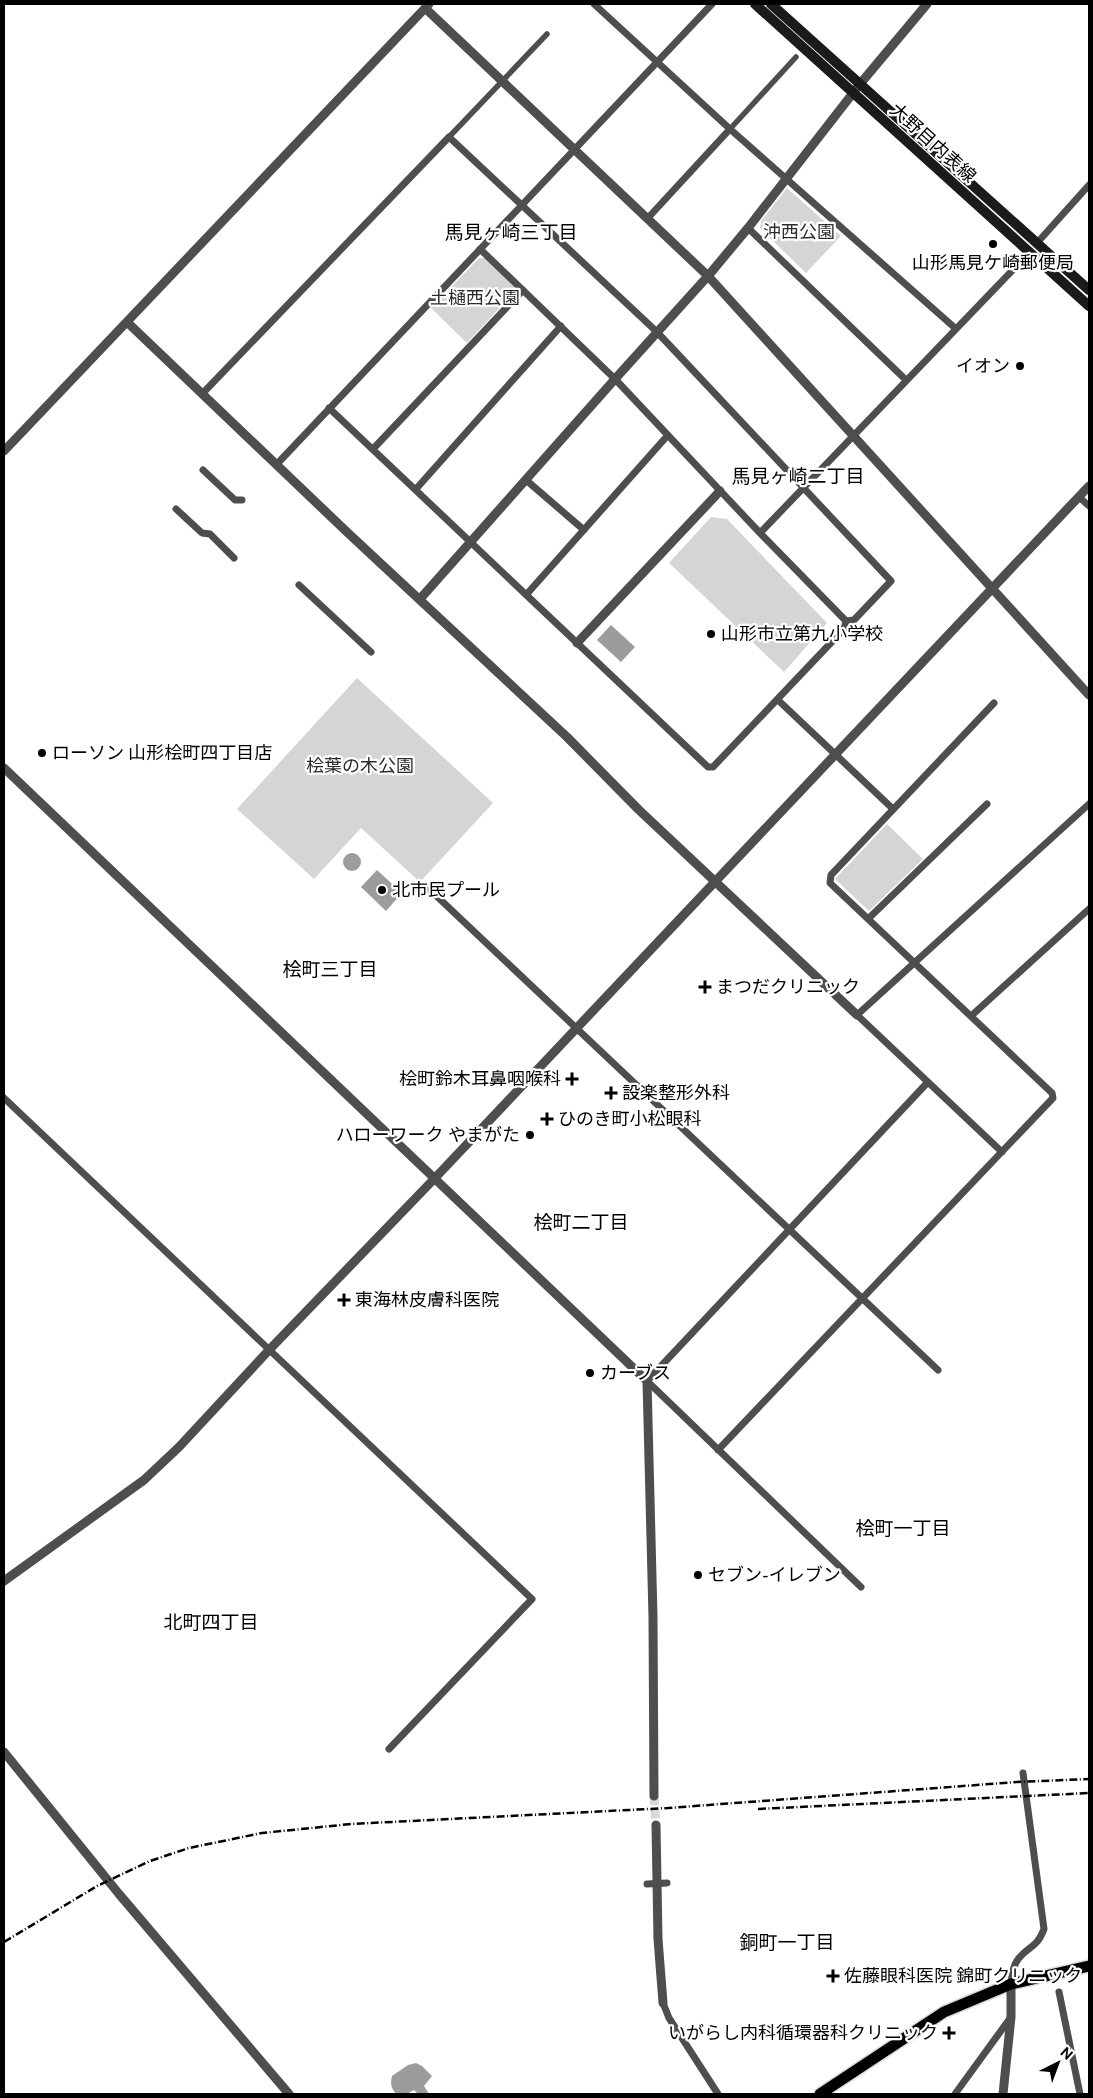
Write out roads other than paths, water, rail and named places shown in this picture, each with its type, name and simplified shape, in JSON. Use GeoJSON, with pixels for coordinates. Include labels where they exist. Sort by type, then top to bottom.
{"type":"FeatureCollection","features":[{"type":"Feature","properties":{"kind":"main road","name":"大野目内表線"},"geometry":{"type":"LineString","coordinates":[[754,4],[1089,306]]}},
{"type":"Feature","properties":{"kind":"main road","name":"大野目内表線"},"geometry":{"type":"LineString","coordinates":[[771,4],[1089,290]]}},
{"type":"Feature","properties":{"kind":"main road"},"geometry":{"type":"LineString","coordinates":[[820,2094],[944,2012],[1010,1984],[1089,1966]]}},
{"type":"Feature","properties":{"kind":"street"},"geometry":{"type":"LineString","coordinates":[[594,4],[730,129],[955,328]]}},
{"type":"Feature","properties":{"kind":"street"},"geometry":{"type":"LineString","coordinates":[[277,464],[712,4]]}},
{"type":"Feature","properties":{"kind":"street"},"geometry":{"type":"LineString","coordinates":[[420,599],[708,276],[748,228],[860,84],[927,4]]}},
{"type":"Feature","properties":{"kind":"street"},"geometry":{"type":"LineString","coordinates":[[4,451],[427,6],[502,81],[708,276],[1089,695]]}},
{"type":"Feature","properties":{"kind":"street"},"geometry":{"type":"LineString","coordinates":[[202,394],[547,34]]}},
{"type":"Feature","properties":{"kind":"street"},"geometry":{"type":"LineString","coordinates":[[647,219],[796,57]]}},
{"type":"Feature","properties":{"kind":"street"},"geometry":{"type":"LineString","coordinates":[[449,137],[657,332],[891,581],[854,620],[846,620],[760,533],[615,379],[480,249]]}},
{"type":"Feature","properties":{"kind":"street"},"geometry":{"type":"LineString","coordinates":[[1036,243],[1089,186]]}},
{"type":"Feature","properties":{"kind":"street"},"geometry":{"type":"LineString","coordinates":[[748,228],[906,380]]}},
{"type":"Feature","properties":{"kind":"street"},"geometry":{"type":"LineString","coordinates":[[760,533],[1030,252]]}},
{"type":"Feature","properties":{"kind":"street"},"geometry":{"type":"LineString","coordinates":[[373,449],[523,290]]}},
{"type":"Feature","properties":{"kind":"street"},"geometry":{"type":"LineString","coordinates":[[127,322],[567,737],[715,882],[1002,1152]]}},
{"type":"Feature","properties":{"kind":"street"},"geometry":{"type":"LineString","coordinates":[[416,489],[561,326]]}},
{"type":"Feature","properties":{"kind":"street"},"geometry":{"type":"LineString","coordinates":[[329,408],[708,767],[713,767],[778,700],[844,629],[846,620]]}},
{"type":"Feature","properties":{"kind":"street"},"geometry":{"type":"LineString","coordinates":[[526,594],[668,435]]}},
{"type":"Feature","properties":{"kind":"street"},"geometry":{"type":"LineString","coordinates":[[203,470],[236,500],[242,500]]}},
{"type":"Feature","properties":{"kind":"street"},"geometry":{"type":"LineString","coordinates":[[526,480],[584,530]]}},
{"type":"Feature","properties":{"kind":"street"},"geometry":{"type":"LineString","coordinates":[[4,1581],[144,1480],[179,1447],[1089,486]]}},
{"type":"Feature","properties":{"kind":"street"},"geometry":{"type":"LineString","coordinates":[[577,643],[720,491]]}},
{"type":"Feature","properties":{"kind":"street"},"geometry":{"type":"LineString","coordinates":[[1079,497],[1089,506]]}},
{"type":"Feature","properties":{"kind":"street"},"geometry":{"type":"LineString","coordinates":[[176,509],[202,533],[210,534],[234,558]]}},
{"type":"Feature","properties":{"kind":"street"},"geometry":{"type":"LineString","coordinates":[[299,585],[370,652]]}},
{"type":"Feature","properties":{"kind":"street"},"geometry":{"type":"LineString","coordinates":[[778,700],[893,809]]}},
{"type":"Feature","properties":{"kind":"street"},"geometry":{"type":"LineString","coordinates":[[718,1450],[1053,1098],[1052,1093],[830,882],[831,876],[994,703]]}},
{"type":"Feature","properties":{"kind":"street"},"geometry":{"type":"LineString","coordinates":[[4,768],[648,1381],[861,1587]]}},
{"type":"Feature","properties":{"kind":"street"},"geometry":{"type":"LineString","coordinates":[[869,918],[987,804]]}},
{"type":"Feature","properties":{"kind":"street"},"geometry":{"type":"LineString","coordinates":[[857,1015],[1089,804]]}},
{"type":"Feature","properties":{"kind":"street"},"geometry":{"type":"LineString","coordinates":[[427,887],[938,1370]]}},
{"type":"Feature","properties":{"kind":"street"},"geometry":{"type":"LineString","coordinates":[[971,1016],[1089,909]]}},
{"type":"Feature","properties":{"kind":"street"},"geometry":{"type":"LineString","coordinates":[[654,1796],[653,1608],[648,1381],[928,1082]]}},
{"type":"Feature","properties":{"kind":"street"},"geometry":{"type":"LineString","coordinates":[[4,1098],[532,1599],[389,1749]]}},
{"type":"Feature","properties":{"kind":"street"},"geometry":{"type":"LineString","coordinates":[[4,1752],[119,1894],[288,2094]]}},
{"type":"Feature","properties":{"kind":"street"},"geometry":{"type":"LineString","coordinates":[[1003,2094],[1011,2017],[1010,1984],[1012,1971],[1018,1958],[1034,1947],[1044,1929],[1023,1773]]}},
{"type":"Feature","properties":{"kind":"street"},"geometry":{"type":"LineString","coordinates":[[656,1825],[658,1939],[663,2002],[674,2026],[718,2094]]}},
{"type":"Feature","properties":{"kind":"street"},"geometry":{"type":"LineString","coordinates":[[647,1884],[667,1883]]}},
{"type":"Feature","properties":{"kind":"street"},"geometry":{"type":"LineString","coordinates":[[1059,1992],[1080,2094]]}},
{"type":"Feature","properties":{"kind":"street"},"geometry":{"type":"LineString","coordinates":[[955,2094],[1011,2017]]}},
{"type":"Feature","properties":{"kind":"tunnel"},"geometry":{"type":"LineString","coordinates":[[654,1796],[656,1825]]}},
{"type":"Feature","properties":{"kind":"railway"},"geometry":{"type":"LineString","coordinates":[[4,1942],[97,1886],[150,1861],[189,1848],[262,1833],[351,1824],[668,1808],[1017,1782],[1089,1779]]}},
{"type":"Feature","properties":{"kind":"railway"},"geometry":{"type":"LineString","coordinates":[[758,1809],[1089,1793]]}},
{"type":"Feature","properties":{"kind":"place","name":"山形馬見ケ崎郵便局"},"geometry":{"type":"Point","coordinates":[993,244]}},
{"type":"Feature","properties":{"kind":"place","name":"イオン"},"geometry":{"type":"Point","coordinates":[1020,366]}},
{"type":"Feature","properties":{"kind":"place","name":"山形市立第九小学校"},"geometry":{"type":"Point","coordinates":[711,634]}},
{"type":"Feature","properties":{"kind":"place","name":"ローソン 山形桧町四丁目店"},"geometry":{"type":"Point","coordinates":[42,753]}},
{"type":"Feature","properties":{"kind":"place","name":"北市民プール"},"geometry":{"type":"Point","coordinates":[382,890]}},
{"type":"Feature","properties":{"kind":"place","name":"まつだクリニック"},"geometry":{"type":"Point","coordinates":[705,987]}},
{"type":"Feature","properties":{"kind":"place","name":"桧町鈴木耳鼻咽喉科"},"geometry":{"type":"Point","coordinates":[572,1079]}},
{"type":"Feature","properties":{"kind":"place","name":"設楽整形外科"},"geometry":{"type":"Point","coordinates":[611,1093]}},
{"type":"Feature","properties":{"kind":"place","name":"ひのき町小松眼科"},"geometry":{"type":"Point","coordinates":[547,1119]}},
{"type":"Feature","properties":{"kind":"place","name":"ハローワーク やまがた"},"geometry":{"type":"Point","coordinates":[530,1135]}},
{"type":"Feature","properties":{"kind":"place","name":"東海林皮膚科医院"},"geometry":{"type":"Point","coordinates":[344,1300]}},
{"type":"Feature","properties":{"kind":"place","name":"カーブス"},"geometry":{"type":"Point","coordinates":[590,1373]}},
{"type":"Feature","properties":{"kind":"place","name":"セブン-イレブン"},"geometry":{"type":"Point","coordinates":[698,1575]}},
{"type":"Feature","properties":{"kind":"place","name":"佐藤眼科医院 錦町クリニック"},"geometry":{"type":"Point","coordinates":[833,1976]}},
{"type":"Feature","properties":{"kind":"place","name":"いがらし内科循環器科クリニック"},"geometry":{"type":"Point","coordinates":[949,2033]}},
{"type":"Feature","properties":{"kind":"district","name":"馬見ヶ崎三丁目"},"geometry":{"type":"Point","coordinates":[511,232]}},
{"type":"Feature","properties":{"kind":"district","name":"馬見ヶ崎二丁目"},"geometry":{"type":"Point","coordinates":[798,476]}},
{"type":"Feature","properties":{"kind":"district","name":"桧町三丁目"},"geometry":{"type":"Point","coordinates":[330,969]}},
{"type":"Feature","properties":{"kind":"district","name":"桧町二丁目"},"geometry":{"type":"Point","coordinates":[581,1222]}},
{"type":"Feature","properties":{"kind":"district","name":"桧町一丁目"},"geometry":{"type":"Point","coordinates":[903,1528]}},
{"type":"Feature","properties":{"kind":"district","name":"北町四丁目"},"geometry":{"type":"Point","coordinates":[211,1622]}},
{"type":"Feature","properties":{"kind":"district","name":"銅町一丁目"},"geometry":{"type":"Point","coordinates":[787,1942]}},
{"type":"Feature","properties":{"kind":"park label","name":"沖西公園"},"geometry":{"type":"Point","coordinates":[799,232]}},
{"type":"Feature","properties":{"kind":"park label","name":"土樋西公園"},"geometry":{"type":"Point","coordinates":[475,298]}},
{"type":"Feature","properties":{"kind":"park label","name":"桧葉の木公園"},"geometry":{"type":"Point","coordinates":[360,766]}}]}
